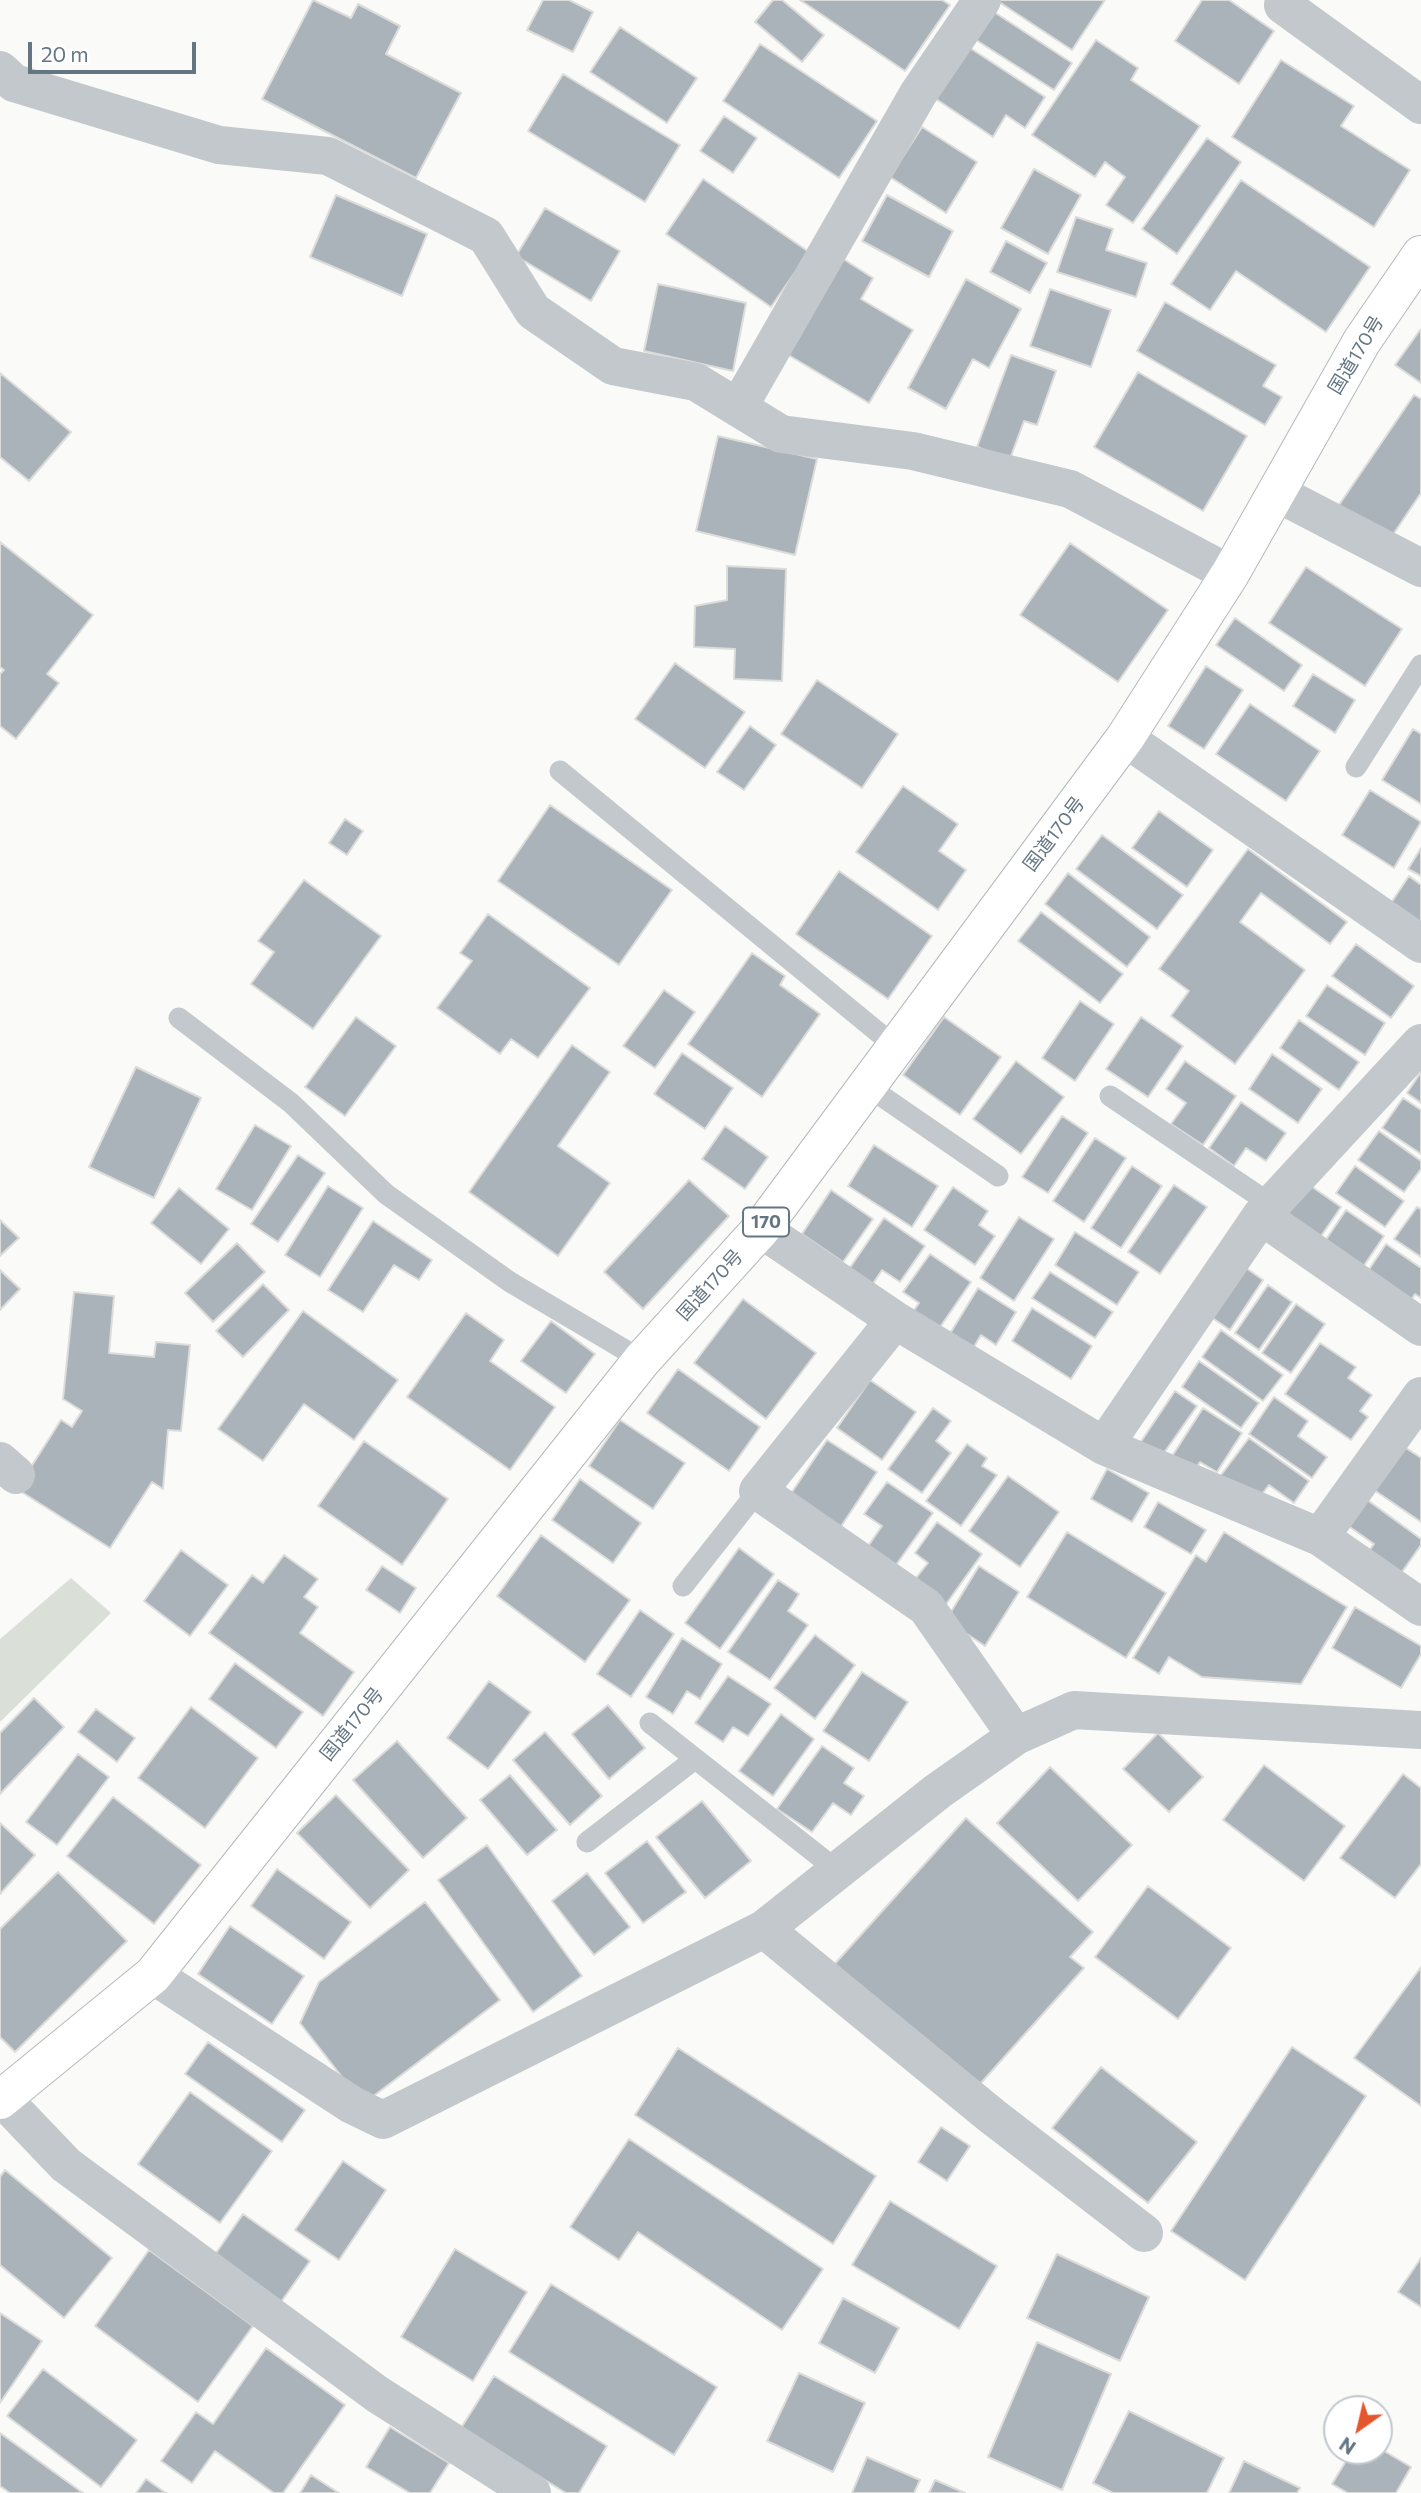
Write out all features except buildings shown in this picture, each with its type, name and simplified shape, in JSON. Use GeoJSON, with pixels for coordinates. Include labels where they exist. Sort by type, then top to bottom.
{"type":"FeatureCollection","features":[{"type":"Feature","properties":{"kind":"highway","name":"国道170号"},"geometry":{"type":"LineString","coordinates":[[1,2098],[153,1975],[642,1360],[761,1229],[1125,738],[1230,574],[1362,341],[1421,255]]}},
{"type":"Feature","properties":{"kind":"street"},"geometry":{"type":"LineString","coordinates":[[738,408],[918,94],[982,0]]}},
{"type":"Feature","properties":{"kind":"street"},"geometry":{"type":"LineString","coordinates":[[1285,0],[1283,5],[1421,105]]}},
{"type":"Feature","properties":{"kind":"street"},"geometry":{"type":"LineString","coordinates":[[0,70],[14,83],[219,145],[328,156],[486,236],[533,311],[613,366],[696,382],[781,435],[913,451],[1070,489],[1230,574]]}},
{"type":"Feature","properties":{"kind":"street"},"geometry":{"type":"LineString","coordinates":[[1277,493],[1421,569]]}},
{"type":"Feature","properties":{"kind":"street"},"geometry":{"type":"LineString","coordinates":[[1125,738],[1421,944]]}},
{"type":"Feature","properties":{"kind":"street"},"geometry":{"type":"LineString","coordinates":[[1104,1446],[1267,1210],[1421,1042]]}},
{"type":"Feature","properties":{"kind":"street"},"geometry":{"type":"LineString","coordinates":[[1267,1210],[1421,1327]]}},
{"type":"Feature","properties":{"kind":"street"},"geometry":{"type":"LineString","coordinates":[[761,1229],[895,1320],[1104,1446],[1320,1538],[1421,1606]]}},
{"type":"Feature","properties":{"kind":"street"},"geometry":{"type":"LineString","coordinates":[[895,1320],[758,1491],[926,1607],[1016,1736]]}},
{"type":"Feature","properties":{"kind":"street"},"geometry":{"type":"LineString","coordinates":[[1320,1538],[1421,1395]]}},
{"type":"Feature","properties":{"kind":"street"},"geometry":{"type":"LineString","coordinates":[[153,1975],[352,2105],[383,2120],[764,1929],[938,1791],[1016,1736],[1074,1710],[1421,1730]]}},
{"type":"Feature","properties":{"kind":"street"},"geometry":{"type":"LineString","coordinates":[[764,1929],[992,2116],[1144,2233]]}},
{"type":"Feature","properties":{"kind":"street"},"geometry":{"type":"LineString","coordinates":[[1,2098],[66,2165],[377,2394],[532,2493]]}},
{"type":"Feature","properties":{"kind":"lane"},"geometry":{"type":"LineString","coordinates":[[1356,767],[1421,665]]}},
{"type":"Feature","properties":{"kind":"lane"},"geometry":{"type":"LineString","coordinates":[[561,771],[896,1047]]}},
{"type":"Feature","properties":{"kind":"lane"},"geometry":{"type":"LineString","coordinates":[[179,1018],[291,1103],[386,1194],[510,1282],[642,1360]]}},
{"type":"Feature","properties":{"kind":"lane"},"geometry":{"type":"LineString","coordinates":[[867,1086],[998,1176]]}},
{"type":"Feature","properties":{"kind":"lane"},"geometry":{"type":"LineString","coordinates":[[1110,1096],[1267,1210]]}},
{"type":"Feature","properties":{"kind":"lane"},"geometry":{"type":"LineString","coordinates":[[683,1586],[758,1491]]}},
{"type":"Feature","properties":{"kind":"lane"},"geometry":{"type":"LineString","coordinates":[[650,1723],[838,1871]]}},
{"type":"Feature","properties":{"kind":"lane"},"geometry":{"type":"LineString","coordinates":[[587,1842],[695,1759]]}},
{"type":"Feature","properties":{"kind":"shaded area"},"geometry":{"type":"Polygon","coordinates":[[[71,1578],[111,1613],[0,1722],[0,1639],[71,1578]]]}}]}
